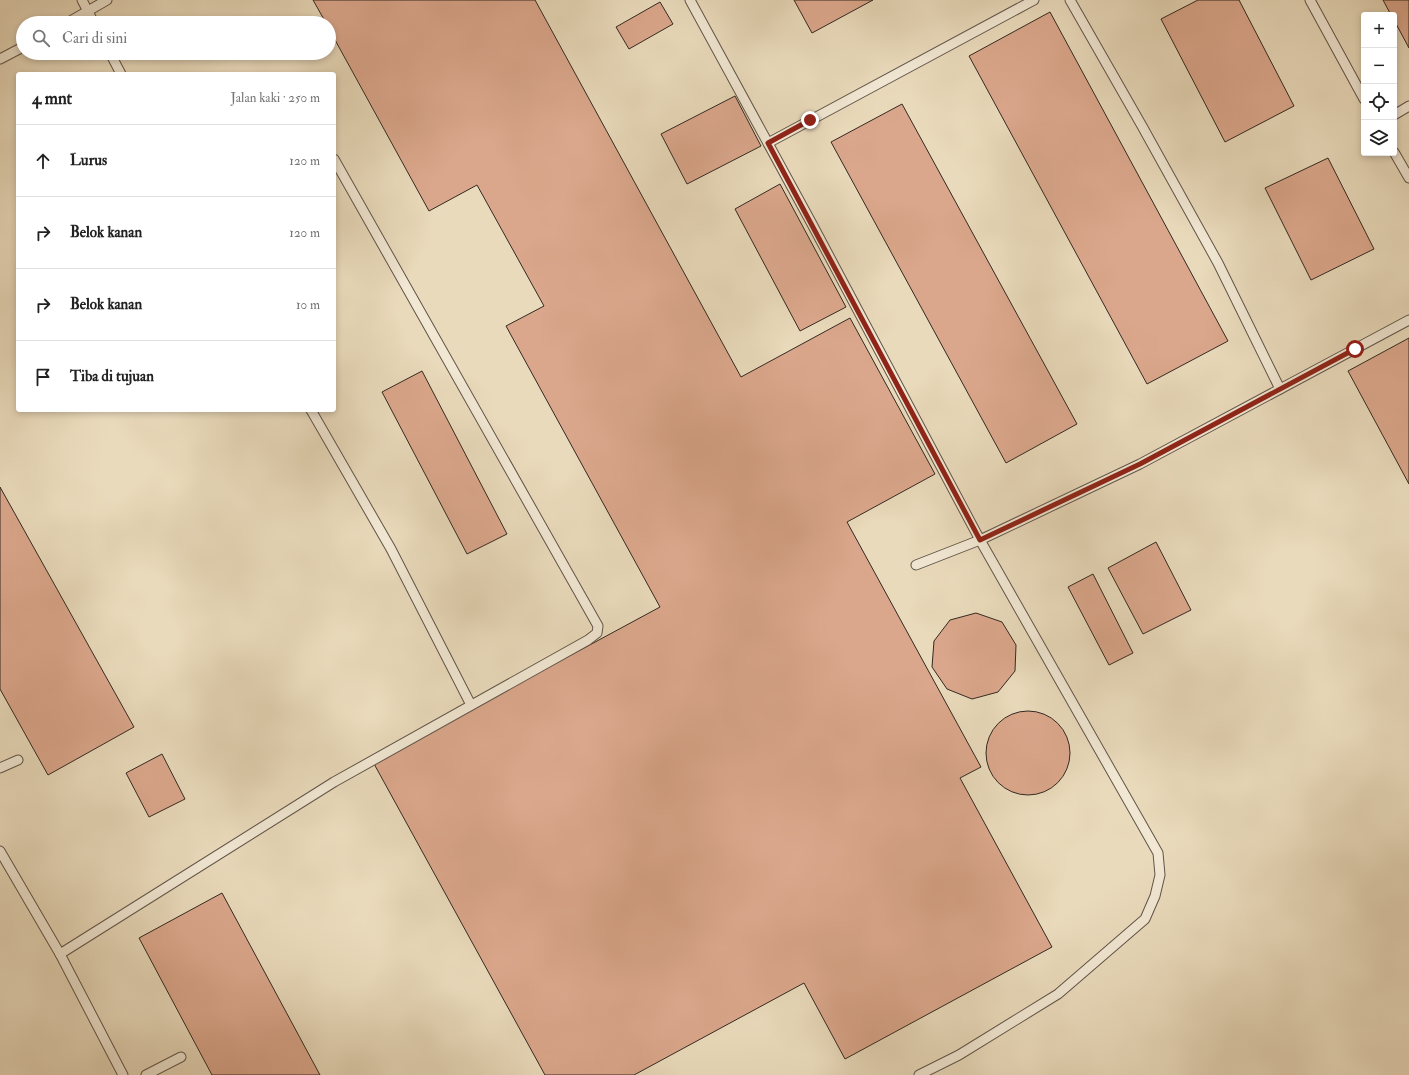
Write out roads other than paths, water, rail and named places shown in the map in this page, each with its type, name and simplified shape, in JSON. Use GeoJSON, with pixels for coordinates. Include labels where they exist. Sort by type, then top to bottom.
{"type":"FeatureCollection","features":[{"type":"Feature","properties":{"kind":"lane"},"geometry":{"type":"LineString","coordinates":[[82,0],[90,16]]}},
{"type":"Feature","properties":{"kind":"lane"},"geometry":{"type":"LineString","coordinates":[[80,16],[107,0]]}},
{"type":"Feature","properties":{"kind":"lane"},"geometry":{"type":"LineString","coordinates":[[690,0],[980,540],[1158,853],[1160,875],[1155,896],[1145,920],[1058,994],[959,1055],[920,1075]]}},
{"type":"Feature","properties":{"kind":"lane"},"geometry":{"type":"LineString","coordinates":[[768,143],[1034,0]]}},
{"type":"Feature","properties":{"kind":"lane"},"geometry":{"type":"LineString","coordinates":[[1070,0],[1218,263],[1280,389]]}},
{"type":"Feature","properties":{"kind":"lane"},"geometry":{"type":"LineString","coordinates":[[1310,0],[1361,94]]}},
{"type":"Feature","properties":{"kind":"lane"},"geometry":{"type":"LineString","coordinates":[[0,60],[16,51]]}},
{"type":"Feature","properties":{"kind":"lane"},"geometry":{"type":"LineString","coordinates":[[114,60],[120,72]]}},
{"type":"Feature","properties":{"kind":"lane"},"geometry":{"type":"LineString","coordinates":[[1397,113],[1409,106]]}},
{"type":"Feature","properties":{"kind":"lane"},"geometry":{"type":"LineString","coordinates":[[1396,156],[1409,178]]}},
{"type":"Feature","properties":{"kind":"lane"},"geometry":{"type":"LineString","coordinates":[[60,954],[334,782],[472,706],[588,640],[597,633],[598,626],[336,163]]}},
{"type":"Feature","properties":{"kind":"lane"},"geometry":{"type":"LineString","coordinates":[[916,565],[980,540],[1140,464],[1409,320]]}},
{"type":"Feature","properties":{"kind":"lane"},"geometry":{"type":"LineString","coordinates":[[312,412],[391,549],[472,706]]}},
{"type":"Feature","properties":{"kind":"lane"},"geometry":{"type":"LineString","coordinates":[[0,768],[18,760]]}},
{"type":"Feature","properties":{"kind":"lane"},"geometry":{"type":"LineString","coordinates":[[0,851],[60,954],[123,1075]]}},
{"type":"Feature","properties":{"kind":"lane"},"geometry":{"type":"LineString","coordinates":[[146,1075],[181,1058]]}}]}
